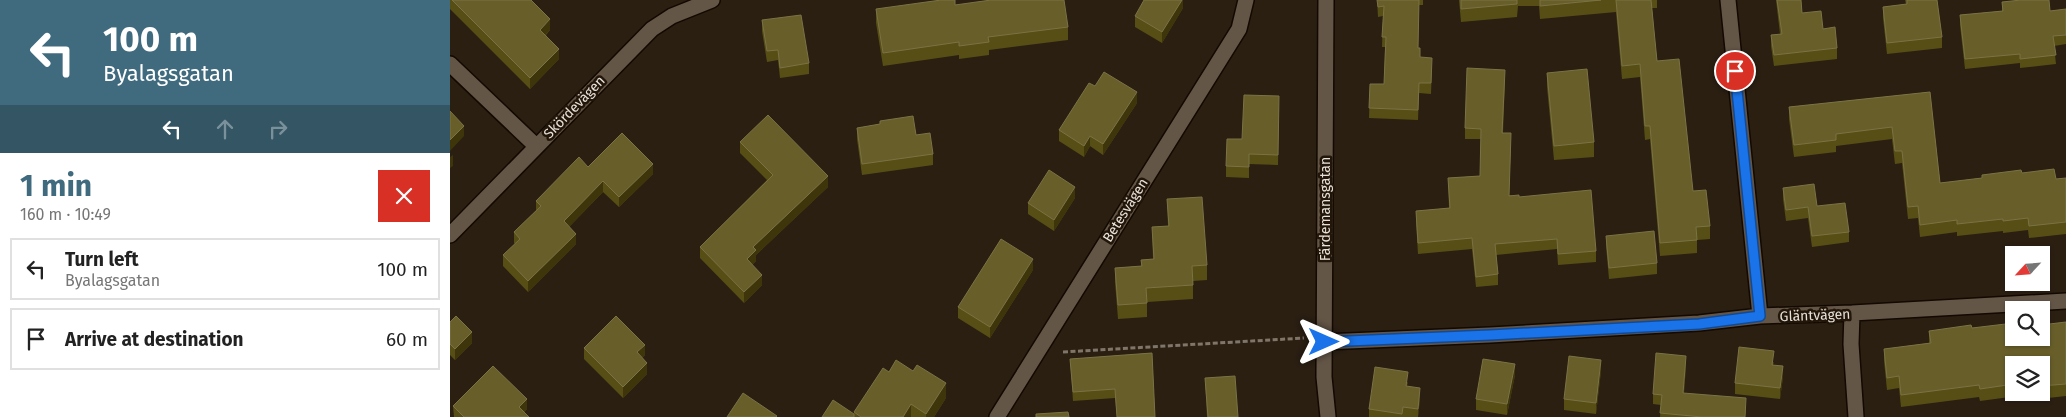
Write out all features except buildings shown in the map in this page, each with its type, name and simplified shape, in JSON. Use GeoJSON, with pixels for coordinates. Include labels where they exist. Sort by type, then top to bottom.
{"type":"FeatureCollection","features":[{"type":"Feature","properties":{"kind":"street","name":"Skördevägen"},"geometry":{"type":"LineString","coordinates":[[450,235],[652,29],[672,16],[712,0]]}},
{"type":"Feature","properties":{"kind":"street","name":"Betesvägen"},"geometry":{"type":"LineString","coordinates":[[997,417],[1239,29],[1246,0]]}},
{"type":"Feature","properties":{"kind":"street","name":"Färdemansgatan"},"geometry":{"type":"LineString","coordinates":[[1326,0],[1324,342],[1328,417]]}},
{"type":"Feature","properties":{"kind":"street"},"geometry":{"type":"LineString","coordinates":[[1728,0],[1760,316]]}},
{"type":"Feature","properties":{"kind":"street"},"geometry":{"type":"LineString","coordinates":[[450,64],[536,146]]}},
{"type":"Feature","properties":{"kind":"street","name":"Gläntvägen"},"geometry":{"type":"LineString","coordinates":[[1324,342],[1481,336],[1699,324],[1760,316],[1852,314],[2066,301]]}},
{"type":"Feature","properties":{"kind":"street"},"geometry":{"type":"LineString","coordinates":[[1852,314],[1851,344],[1856,417]]}},
{"type":"Feature","properties":{"kind":"path"},"geometry":{"type":"LineString","coordinates":[[1044,340],[1063,352],[1303,338],[1324,342]]}},
{"type":"Feature","properties":{"kind":"route"},"geometry":{"type":"LineString","coordinates":[[1324,342],[1699,324],[1760,316],[1735,71]]}}]}
